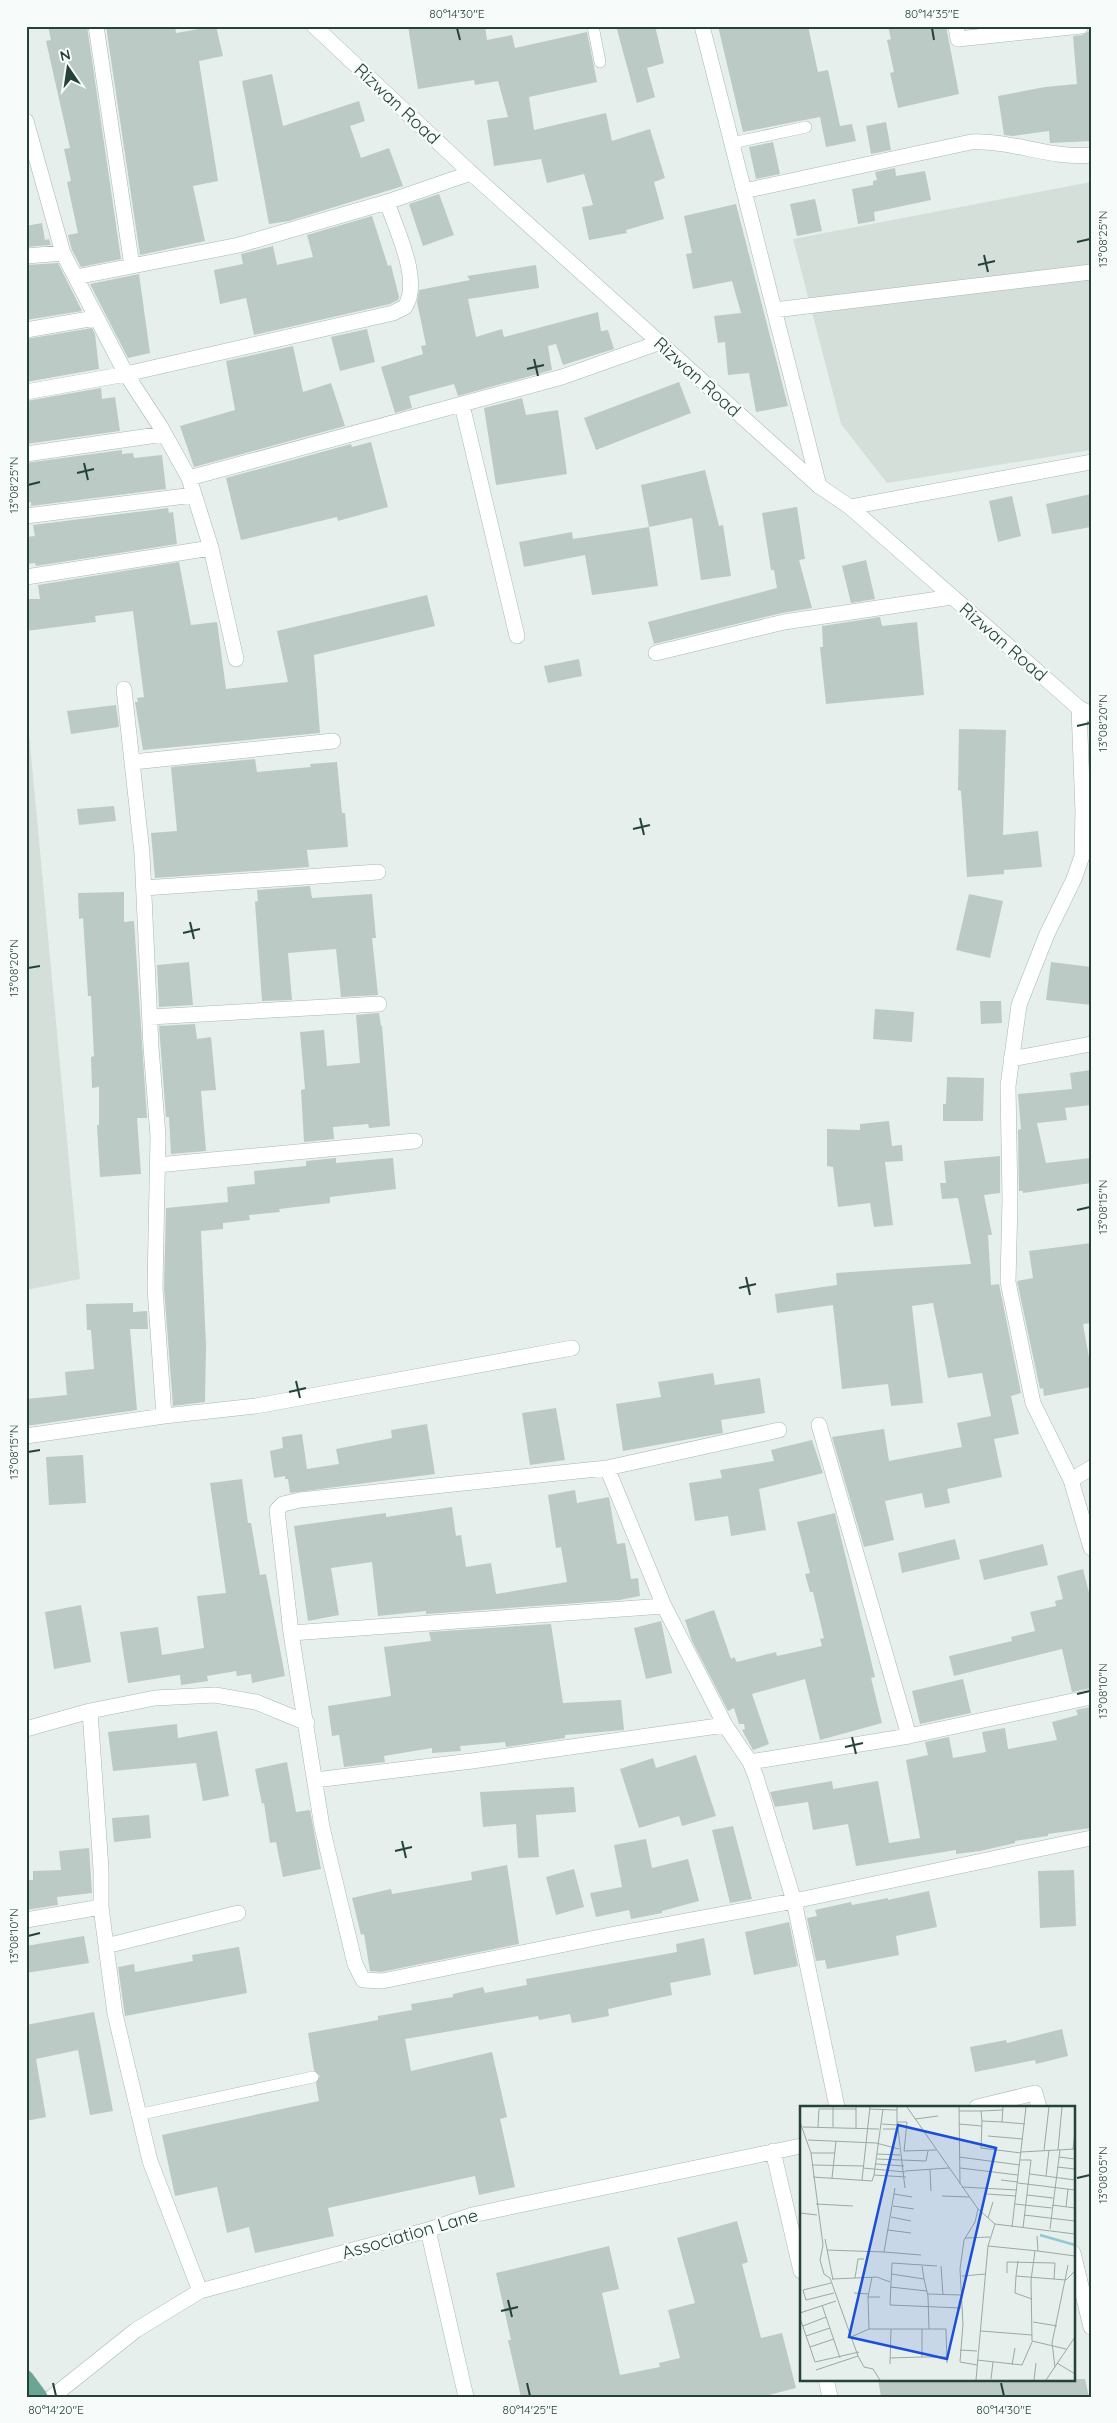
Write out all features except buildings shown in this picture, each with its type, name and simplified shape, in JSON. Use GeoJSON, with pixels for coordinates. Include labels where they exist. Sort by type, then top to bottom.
{"type":"FeatureCollection","features":[{"type":"Feature","properties":{"kind":"main road"},"geometry":{"type":"LineString","coordinates":[[26,2378],[40,2397]]}},
{"type":"Feature","properties":{"kind":"street"},"geometry":{"type":"LineString","coordinates":[[96,26],[132,266]]}},
{"type":"Feature","properties":{"kind":"street","name":"Rizwan Road"},"geometry":{"type":"LineString","coordinates":[[314,26],[470,173],[819,486],[850,508],[1085,711]]}},
{"type":"Feature","properties":{"kind":"street"},"geometry":{"type":"LineString","coordinates":[[702,26],[819,486]]}},
{"type":"Feature","properties":{"kind":"street"},"geometry":{"type":"LineString","coordinates":[[956,26],[958,39],[1081,26]]}},
{"type":"Feature","properties":{"kind":"street"},"geometry":{"type":"LineString","coordinates":[[26,121],[63,253],[95,318],[126,374],[189,478],[211,548],[236,659]]}},
{"type":"Feature","properties":{"kind":"street"},"geometry":{"type":"LineString","coordinates":[[744,191],[971,142],[993,141],[1063,155],[1091,155]]}},
{"type":"Feature","properties":{"kind":"street"},"geometry":{"type":"LineString","coordinates":[[76,277],[240,246],[386,202],[470,173]]}},
{"type":"Feature","properties":{"kind":"street"},"geometry":{"type":"LineString","coordinates":[[26,392],[126,374],[393,313],[405,307],[411,291],[410,272],[386,202]]}},
{"type":"Feature","properties":{"kind":"street"},"geometry":{"type":"LineString","coordinates":[[26,256],[63,253]]}},
{"type":"Feature","properties":{"kind":"street"},"geometry":{"type":"LineString","coordinates":[[774,310],[1091,272]]}},
{"type":"Feature","properties":{"kind":"street"},"geometry":{"type":"LineString","coordinates":[[26,330],[95,318]]}},
{"type":"Feature","properties":{"kind":"street"},"geometry":{"type":"LineString","coordinates":[[189,478],[562,377],[658,342]]}},
{"type":"Feature","properties":{"kind":"street"},"geometry":{"type":"LineString","coordinates":[[462,405],[517,636]]}},
{"type":"Feature","properties":{"kind":"street"},"geometry":{"type":"LineString","coordinates":[[26,454],[164,434]]}},
{"type":"Feature","properties":{"kind":"street"},"geometry":{"type":"LineString","coordinates":[[850,508],[1091,462]]}},
{"type":"Feature","properties":{"kind":"street"},"geometry":{"type":"LineString","coordinates":[[26,516],[194,495]]}},
{"type":"Feature","properties":{"kind":"street"},"geometry":{"type":"LineString","coordinates":[[26,577],[211,548]]}},
{"type":"Feature","properties":{"kind":"street"},"geometry":{"type":"LineString","coordinates":[[656,653],[784,622],[952,597]]}},
{"type":"Feature","properties":{"kind":"street"},"geometry":{"type":"LineString","coordinates":[[124,689],[133,762],[144,888],[158,1136],[155,1288],[164,1416]]}},
{"type":"Feature","properties":{"kind":"street"},"geometry":{"type":"LineString","coordinates":[[1085,711],[1082,856],[1074,879],[1047,934],[1018,1006],[1008,1086],[1010,1200],[1008,1282],[1033,1403],[1071,1480],[1091,1548]]}},
{"type":"Feature","properties":{"kind":"street"},"geometry":{"type":"LineString","coordinates":[[133,762],[333,741]]}},
{"type":"Feature","properties":{"kind":"street"},"geometry":{"type":"LineString","coordinates":[[144,888],[378,872]]}},
{"type":"Feature","properties":{"kind":"street"},"geometry":{"type":"LineString","coordinates":[[150,1017],[378,1004]]}},
{"type":"Feature","properties":{"kind":"street"},"geometry":{"type":"LineString","coordinates":[[1012,1059],[1091,1044]]}},
{"type":"Feature","properties":{"kind":"street"},"geometry":{"type":"LineString","coordinates":[[157,1165],[415,1141]]}},
{"type":"Feature","properties":{"kind":"street"},"geometry":{"type":"LineString","coordinates":[[26,1436],[164,1416],[256,1406],[572,1348]]}},
{"type":"Feature","properties":{"kind":"street"},"geometry":{"type":"LineString","coordinates":[[820,1425],[909,1736]]}},
{"type":"Feature","properties":{"kind":"street"},"geometry":{"type":"LineString","coordinates":[[779,1430],[607,1468],[300,1500],[283,1504],[277,1510],[276,1518],[291,1633],[307,1722],[322,1827],[355,1964],[363,1980],[382,1982],[615,1934],[794,1902],[1091,1838]]}},
{"type":"Feature","properties":{"kind":"street"},"geometry":{"type":"LineString","coordinates":[[607,1468],[664,1606],[725,1725],[750,1762],[794,1902],[837,2106]]}},
{"type":"Feature","properties":{"kind":"street"},"geometry":{"type":"LineString","coordinates":[[1071,1480],[1091,1468]]}},
{"type":"Feature","properties":{"kind":"street"},"geometry":{"type":"LineString","coordinates":[[291,1633],[664,1606]]}},
{"type":"Feature","properties":{"kind":"street"},"geometry":{"type":"LineString","coordinates":[[26,1729],[90,1711],[155,1698],[215,1695],[256,1702],[307,1722]]}},
{"type":"Feature","properties":{"kind":"street"},"geometry":{"type":"LineString","coordinates":[[750,1762],[909,1736],[1091,1697]]}},
{"type":"Feature","properties":{"kind":"street"},"geometry":{"type":"LineString","coordinates":[[90,1711],[101,1869],[101,1907],[115,2014],[137,2115],[150,2161],[200,2291]]}},
{"type":"Feature","properties":{"kind":"street"},"geometry":{"type":"LineString","coordinates":[[315,1780],[472,1761],[725,1725]]}},
{"type":"Feature","properties":{"kind":"street"},"geometry":{"type":"LineString","coordinates":[[26,1920],[101,1907]]}},
{"type":"Feature","properties":{"kind":"street"},"geometry":{"type":"LineString","coordinates":[[106,1946],[238,1913]]}},
{"type":"Feature","properties":{"kind":"street"},"geometry":{"type":"LineString","coordinates":[[981,2106],[1035,2093],[1039,2106]]}},
{"type":"Feature","properties":{"kind":"street","name":"Association Lane"},"geometry":{"type":"LineString","coordinates":[[52,2397],[136,2330],[200,2291],[428,2230],[472,2215],[772,2150],[800,2146]]}},
{"type":"Feature","properties":{"kind":"street"},"geometry":{"type":"LineString","coordinates":[[772,2150],[800,2266]]}},
{"type":"Feature","properties":{"kind":"street"},"geometry":{"type":"LineString","coordinates":[[428,2230],[466,2397]]}},
{"type":"Feature","properties":{"kind":"street"},"geometry":{"type":"LineString","coordinates":[[1074,2257],[1091,2327]]}},
{"type":"Feature","properties":{"kind":"street"},"geometry":{"type":"LineString","coordinates":[[826,2380],[830,2397]]}},
{"type":"Feature","properties":{"kind":"lane"},"geometry":{"type":"LineString","coordinates":[[593,26],[600,62]]}},
{"type":"Feature","properties":{"kind":"lane"},"geometry":{"type":"LineString","coordinates":[[732,143],[806,127]]}},
{"type":"Feature","properties":{"kind":"lane"},"geometry":{"type":"LineString","coordinates":[[137,2115],[313,2077]]}},
{"type":"Feature","properties":{"kind":"shaded area"},"geometry":{"type":"Polygon","coordinates":[[[1091,182],[1091,450],[887,483],[841,424],[793,239],[1091,182]]]}},
{"type":"Feature","properties":{"kind":"shaded area"},"geometry":{"type":"Polygon","coordinates":[[[26,701],[80,1279],[26,1290],[26,701]]]}}]}
